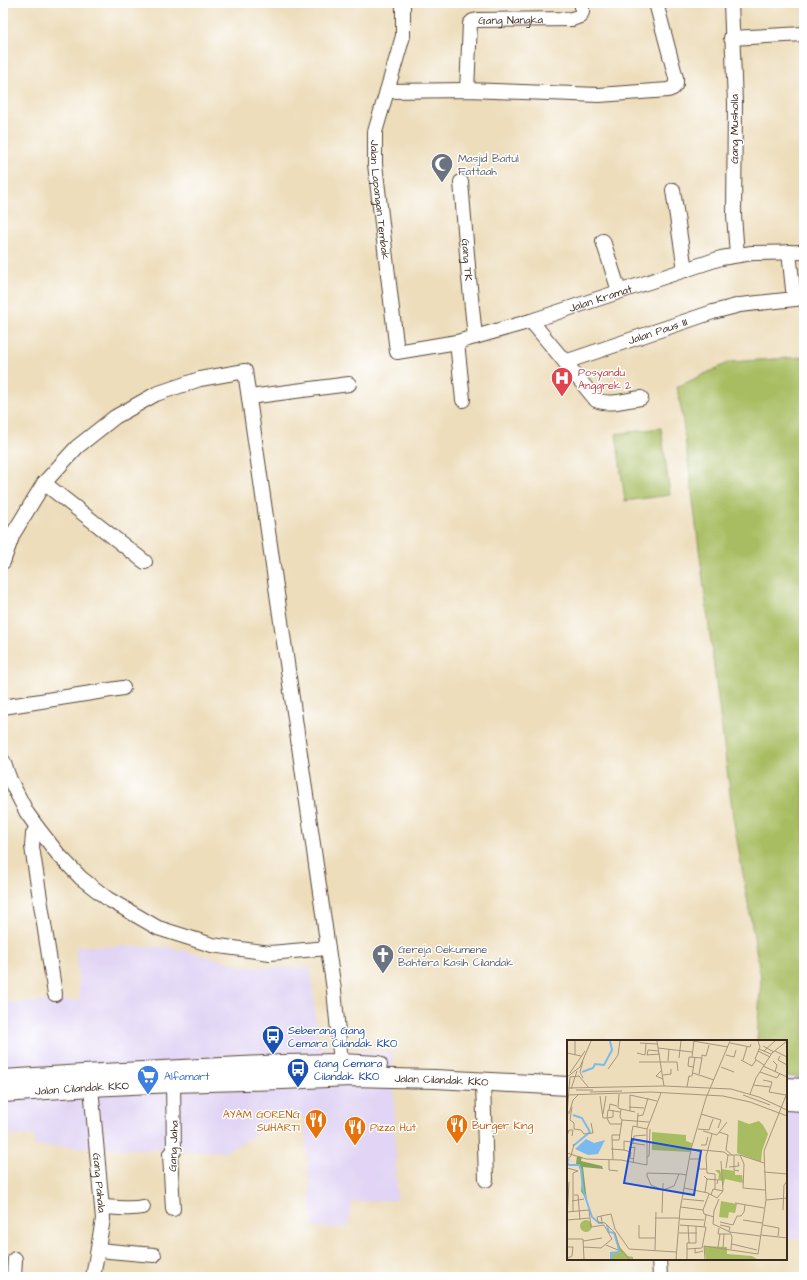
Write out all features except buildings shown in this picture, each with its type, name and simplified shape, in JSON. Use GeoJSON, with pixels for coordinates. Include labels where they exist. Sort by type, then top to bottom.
{"type":"FeatureCollection","features":[{"type":"Feature","properties":{"kind":"street","name":"Jalan Lapangan Tembak"},"geometry":{"type":"LineString","coordinates":[[398,352],[375,164],[375,132],[403,36],[402,3]]}},
{"type":"Feature","properties":{"kind":"street","name":"Gang Nangka"},"geometry":{"type":"LineString","coordinates":[[467,90],[470,24],[473,21],[572,19],[580,16],[582,12],[582,3]]}},
{"type":"Feature","properties":{"kind":"street"},"geometry":{"type":"LineString","coordinates":[[389,84],[420,90],[467,90],[599,95],[668,90],[673,88],[676,84],[676,78],[656,3]]}},
{"type":"Feature","properties":{"kind":"street","name":"Gang Musholla"},"geometry":{"type":"LineString","coordinates":[[731,3],[731,38],[735,103],[734,215],[737,255]]}},
{"type":"Feature","properties":{"kind":"street"},"geometry":{"type":"LineString","coordinates":[[731,38],[804,34]]}},
{"type":"Feature","properties":{"kind":"street","name":"Gang TK"},"geometry":{"type":"LineString","coordinates":[[461,182],[475,337]]}},
{"type":"Feature","properties":{"kind":"street"},"geometry":{"type":"LineString","coordinates":[[673,190],[685,270]]}},
{"type":"Feature","properties":{"kind":"street"},"geometry":{"type":"LineString","coordinates":[[603,241],[619,291]]}},
{"type":"Feature","properties":{"kind":"street"},"geometry":{"type":"LineString","coordinates":[[789,252],[799,299]]}},
{"type":"Feature","properties":{"kind":"street","name":"Jalan Kramat"},"geometry":{"type":"LineString","coordinates":[[398,352],[457,342],[531,321],[721,258],[752,253],[804,252]]}},
{"type":"Feature","properties":{"kind":"street","name":"Jalan Paus III"},"geometry":{"type":"LineString","coordinates":[[565,362],[713,312],[740,305],[799,299]]}},
{"type":"Feature","properties":{"kind":"street"},"geometry":{"type":"LineString","coordinates":[[531,321],[596,400],[602,403],[612,403],[641,398]]}},
{"type":"Feature","properties":{"kind":"street"},"geometry":{"type":"LineString","coordinates":[[457,342],[463,400]]}},
{"type":"Feature","properties":{"kind":"street"},"geometry":{"type":"LineString","coordinates":[[3,562],[13,534],[44,483],[77,447],[115,417],[156,394],[200,379],[245,370],[334,990],[341,1070]]}},
{"type":"Feature","properties":{"kind":"street"},"geometry":{"type":"LineString","coordinates":[[249,397],[349,384]]}},
{"type":"Feature","properties":{"kind":"street"},"geometry":{"type":"LineString","coordinates":[[44,483],[146,562]]}},
{"type":"Feature","properties":{"kind":"street"},"geometry":{"type":"LineString","coordinates":[[3,707],[123,688]]}},
{"type":"Feature","properties":{"kind":"street"},"geometry":{"type":"LineString","coordinates":[[3,761],[10,780],[28,813],[37,828],[58,854],[81,878],[108,899],[158,928],[212,946],[270,953],[328,948]]}},
{"type":"Feature","properties":{"kind":"street"},"geometry":{"type":"LineString","coordinates":[[37,828],[33,834],[32,847],[55,994]]}},
{"type":"Feature","properties":{"kind":"street","name":"Jalan Cilandak KKO"},"geometry":{"type":"LineString","coordinates":[[3,1079],[257,1065],[341,1070],[567,1074]]}},
{"type":"Feature","properties":{"kind":"street","name":"Jalan Cilandak KKO"},"geometry":{"type":"LineString","coordinates":[[3,1093],[91,1086],[173,1083],[341,1070],[372,1077],[567,1086]]}},
{"type":"Feature","properties":{"kind":"street"},"geometry":{"type":"LineString","coordinates":[[483,1082],[486,1180]]}},
{"type":"Feature","properties":{"kind":"street","name":"Gang Jaha"},"geometry":{"type":"LineString","coordinates":[[173,1083],[174,1151],[170,1154],[173,1209]]}},
{"type":"Feature","properties":{"kind":"street","name":"Gang Pahala"},"geometry":{"type":"LineString","coordinates":[[91,1086],[103,1219],[93,1277]]}},
{"type":"Feature","properties":{"kind":"street"},"geometry":{"type":"LineString","coordinates":[[787,1087],[804,1088]]}},
{"type":"Feature","properties":{"kind":"street"},"geometry":{"type":"LineString","coordinates":[[787,1101],[804,1102]]}},
{"type":"Feature","properties":{"kind":"street"},"geometry":{"type":"LineString","coordinates":[[102,1207],[116,1207],[132,1210],[143,1207]]}},
{"type":"Feature","properties":{"kind":"street"},"geometry":{"type":"LineString","coordinates":[[98,1250],[154,1255]]}},
{"type":"Feature","properties":{"kind":"street"},"geometry":{"type":"LineString","coordinates":[[14,1277],[15,1259]]}},
{"type":"Feature","properties":{"kind":"street"},"geometry":{"type":"LineString","coordinates":[[658,1260],[660,1277]]}},
{"type":"Feature","properties":{"kind":"shaded area"},"geometry":{"type":"Polygon","coordinates":[[[76,946],[168,947],[249,967],[311,968],[318,1048],[393,1053],[397,1200],[352,1202],[348,1228],[313,1227],[304,1117],[268,1116],[267,1128],[226,1152],[34,1146],[34,1135],[3,1136],[3,1003],[80,1000],[76,946]]]}},
{"type":"Feature","properties":{"kind":"shaded area"},"geometry":{"type":"Polygon","coordinates":[[[787,1076],[804,1078],[804,1237],[787,1240],[787,1076]]]}},
{"type":"Feature","properties":{"kind":"green space"},"geometry":{"type":"Polygon","coordinates":[[[804,357],[804,1078],[787,1076],[787,1040],[757,1040],[761,978],[733,817],[682,414],[677,387],[730,362],[804,357]]]}},
{"type":"Feature","properties":{"kind":"green space"},"geometry":{"type":"Polygon","coordinates":[[[661,428],[670,495],[625,501],[616,434],[661,428]]]}},
{"type":"Feature","properties":{"kind":"place","name":"Masjid Baitul Fattaah"},"geometry":{"type":"Point","coordinates":[442,184]}},
{"type":"Feature","properties":{"kind":"place","name":"Posyandu Anggrek 2"},"geometry":{"type":"Point","coordinates":[562,398]}},
{"type":"Feature","properties":{"kind":"place","name":"Gereja Oekumene Bahtera Kasih Cilandak"},"geometry":{"type":"Point","coordinates":[383,974]}},
{"type":"Feature","properties":{"kind":"place","name":"Seberang Gang Cemara Cilandak KKO"},"geometry":{"type":"Point","coordinates":[273,1056]}},
{"type":"Feature","properties":{"kind":"place","name":"Gang Cemara Cilandak KKO"},"geometry":{"type":"Point","coordinates":[298,1088]}},
{"type":"Feature","properties":{"kind":"place","name":"Alfamart"},"geometry":{"type":"Point","coordinates":[148,1096]}},
{"type":"Feature","properties":{"kind":"place","name":"AYAM GORENG SUHARTI"},"geometry":{"type":"Point","coordinates":[316,1140]}},
{"type":"Feature","properties":{"kind":"place","name":"Burger King"},"geometry":{"type":"Point","coordinates":[457,1144]}},
{"type":"Feature","properties":{"kind":"place","name":"Pizza Hut"},"geometry":{"type":"Point","coordinates":[355,1146]}}]}
